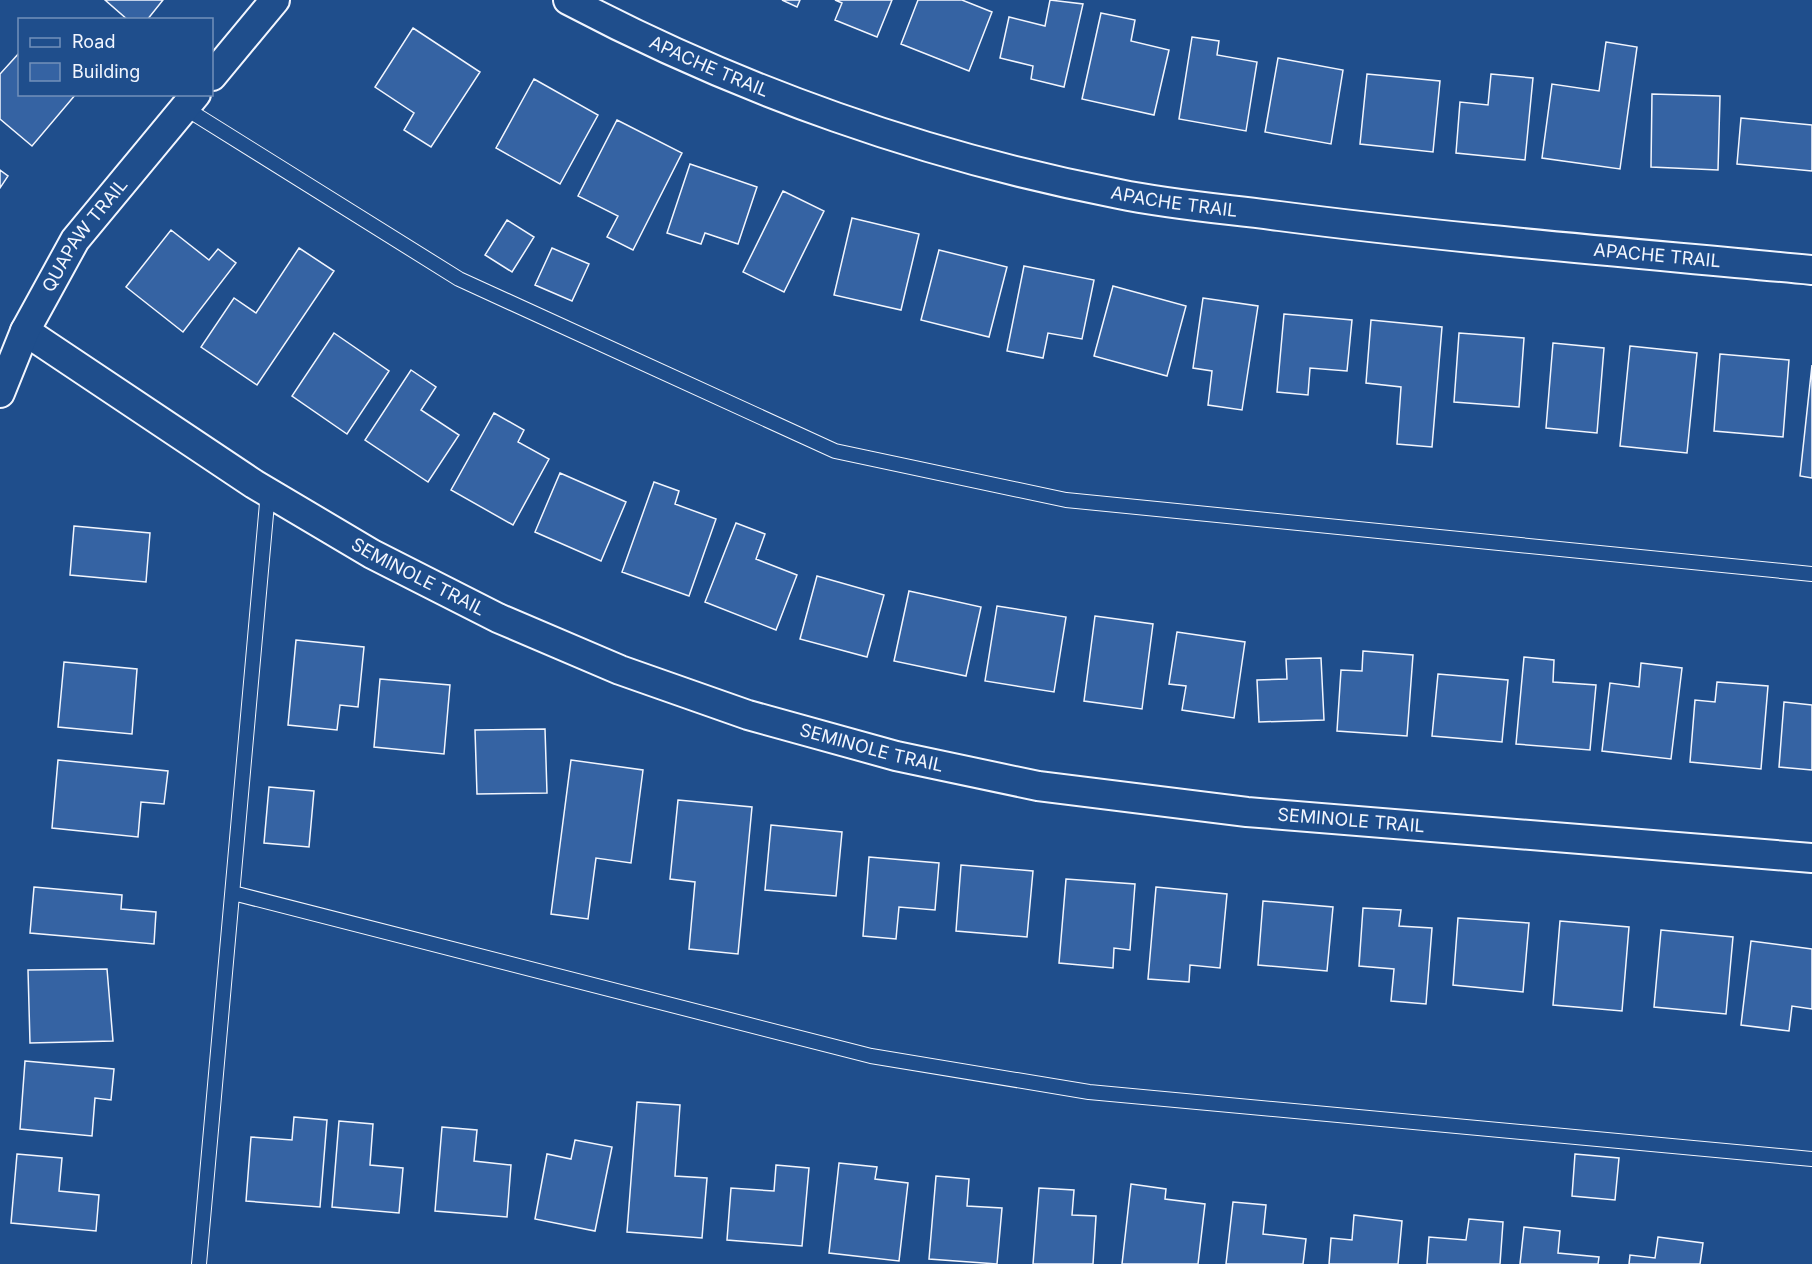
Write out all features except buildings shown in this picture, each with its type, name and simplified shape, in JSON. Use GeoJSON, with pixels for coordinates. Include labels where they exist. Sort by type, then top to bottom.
{"type":"FeatureCollection","features":[{"type":"Feature","properties":{"kind":"street"},"geometry":{"type":"LineString","coordinates":[[213,75],[275,0]]}},
{"type":"Feature","properties":{"kind":"street","name":"APACHE TRAIL"},"geometry":{"type":"LineString","coordinates":[[568,0],[731,79],[858,124],[999,166],[1121,195],[1377,228],[1812,270]]}},
{"type":"Feature","properties":{"kind":"street","name":"QUAPAW TRAIL"},"geometry":{"type":"LineString","coordinates":[[0,393],[25,331],[75,240],[191,101]]}},
{"type":"Feature","properties":{"kind":"street","name":"SEMINOLE TRAIL"},"geometry":{"type":"LineString","coordinates":[[25,331],[268,492],[372,554],[487,613],[620,670],[747,715],[896,756],[1038,786],[1247,812],[1812,858]]}},
{"type":"Feature","properties":{"kind":"lane"},"geometry":{"type":"LineString","coordinates":[[191,101],[459,279],[835,451],[1066,500],[1812,574]]}},
{"type":"Feature","properties":{"kind":"lane"},"geometry":{"type":"LineString","coordinates":[[199,1264],[268,492]]}},
{"type":"Feature","properties":{"kind":"lane"},"geometry":{"type":"LineString","coordinates":[[232,893],[883,1058],[1089,1092],[1812,1159]]}}]}
